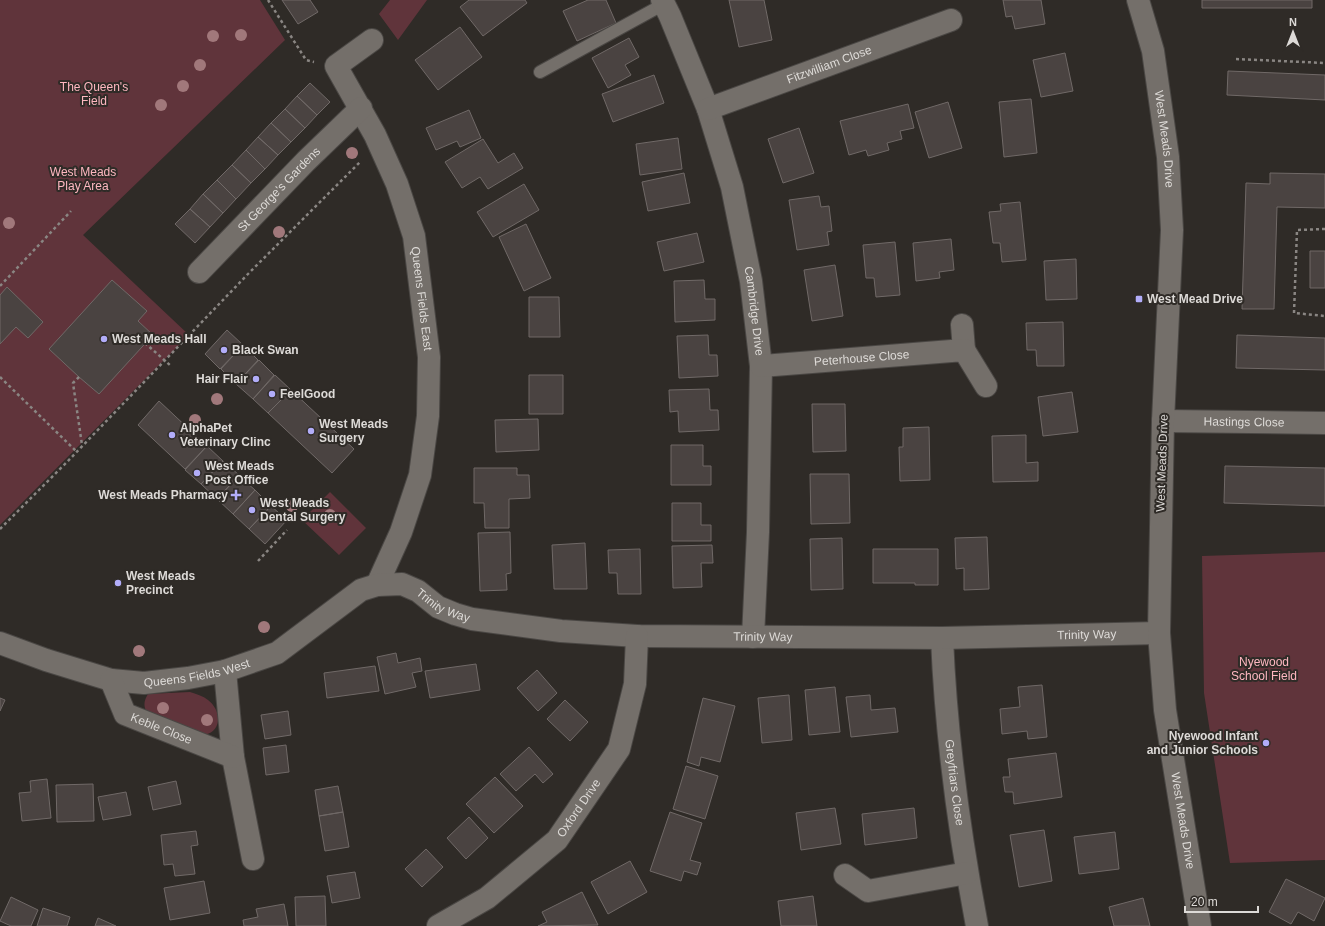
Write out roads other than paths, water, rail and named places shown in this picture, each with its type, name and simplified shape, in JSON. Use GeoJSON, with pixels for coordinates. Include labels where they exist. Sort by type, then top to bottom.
{"type":"FeatureCollection","features":[{"type":"Feature","properties":{"kind":"street","name":"West Meads Drive"},"geometry":{"type":"LineString","coordinates":[[1138,0],[1153,51],[1168,157],[1172,230],[1163,421],[1159,633],[1165,710],[1200,926]]}},
{"type":"Feature","properties":{"kind":"street","name":"Cambridge Drive"},"geometry":{"type":"LineString","coordinates":[[663,2],[708,109],[732,187],[751,281],[760,366],[758,532],[753,637]]}},
{"type":"Feature","properties":{"kind":"street","name":"Fitzwilliam Close"},"geometry":{"type":"LineString","coordinates":[[708,109],[951,20]]}},
{"type":"Feature","properties":{"kind":"street","name":"Queens Fields East"},"geometry":{"type":"LineString","coordinates":[[372,40],[336,66],[361,108],[379,144],[397,184],[414,236],[429,357],[428,416],[420,474],[401,532],[377,585]]}},
{"type":"Feature","properties":{"kind":"street","name":"St George's Gardens"},"geometry":{"type":"LineString","coordinates":[[198,272],[306,161],[361,108]]}},
{"type":"Feature","properties":{"kind":"street"},"geometry":{"type":"LineString","coordinates":[[962,325],[964,350],[986,386]]}},
{"type":"Feature","properties":{"kind":"street","name":"Peterhouse Close"},"geometry":{"type":"LineString","coordinates":[[760,366],[964,350]]}},
{"type":"Feature","properties":{"kind":"street","name":"Hastings Close"},"geometry":{"type":"LineString","coordinates":[[1163,421],[1325,423]]}},
{"type":"Feature","properties":{"kind":"street","name":"Trinity Way"},"geometry":{"type":"LineString","coordinates":[[377,585],[402,584],[418,591],[438,607],[472,619],[561,631],[637,636],[942,638],[1159,633]]}},
{"type":"Feature","properties":{"kind":"street","name":"Queens Fields West"},"geometry":{"type":"LineString","coordinates":[[0,643],[46,660],[111,680],[144,683],[225,671],[277,653],[361,590],[377,585]]}},
{"type":"Feature","properties":{"kind":"street","name":"Oxford Drive"},"geometry":{"type":"LineString","coordinates":[[438,926],[487,898],[557,840],[566,827],[619,749],[636,684],[637,636]]}},
{"type":"Feature","properties":{"kind":"street","name":"Greyfriars Close"},"geometry":{"type":"LineString","coordinates":[[942,638],[944,682],[951,758],[967,873],[977,926]]}},
{"type":"Feature","properties":{"kind":"street"},"geometry":{"type":"LineString","coordinates":[[225,671],[233,757],[253,859]]}},
{"type":"Feature","properties":{"kind":"street","name":"Keble Close"},"geometry":{"type":"LineString","coordinates":[[111,680],[125,714],[233,757]]}},
{"type":"Feature","properties":{"kind":"street"},"geometry":{"type":"LineString","coordinates":[[845,875],[868,891],[967,873]]}},
{"type":"Feature","properties":{"kind":"lane"},"geometry":{"type":"LineString","coordinates":[[540,72],[663,2]]}},
{"type":"Feature","properties":{"kind":"place","name":"West Mead Drive"},"geometry":{"type":"Point","coordinates":[1139,299]}},
{"type":"Feature","properties":{"kind":"place","name":"West Meads Hall"},"geometry":{"type":"Point","coordinates":[104,339]}},
{"type":"Feature","properties":{"kind":"place","name":"Black Swan"},"geometry":{"type":"Point","coordinates":[224,350]}},
{"type":"Feature","properties":{"kind":"place","name":"Hair Flair"},"geometry":{"type":"Point","coordinates":[256,379]}},
{"type":"Feature","properties":{"kind":"place","name":"FeelGood"},"geometry":{"type":"Point","coordinates":[272,394]}},
{"type":"Feature","properties":{"kind":"place","name":"West Meads Surgery"},"geometry":{"type":"Point","coordinates":[311,431]}},
{"type":"Feature","properties":{"kind":"place","name":"AlphaPet Veterinary Clinc"},"geometry":{"type":"Point","coordinates":[172,435]}},
{"type":"Feature","properties":{"kind":"place","name":"West Meads Post Office"},"geometry":{"type":"Point","coordinates":[197,473]}},
{"type":"Feature","properties":{"kind":"place","name":"West Meads Pharmacy"},"geometry":{"type":"Point","coordinates":[236,495]}},
{"type":"Feature","properties":{"kind":"place","name":"West Meads Dental Surgery"},"geometry":{"type":"Point","coordinates":[252,510]}},
{"type":"Feature","properties":{"kind":"place","name":"West Meads Precinct"},"geometry":{"type":"Point","coordinates":[118,583]}},
{"type":"Feature","properties":{"kind":"place","name":"Nyewood Infant and Junior Schools"},"geometry":{"type":"Point","coordinates":[1266,743]}},
{"type":"Feature","properties":{"kind":"park label","name":"The Queen's Field"},"geometry":{"type":"Point","coordinates":[94,94]}},
{"type":"Feature","properties":{"kind":"park label","name":"West Meads Play Area"},"geometry":{"type":"Point","coordinates":[83,179]}},
{"type":"Feature","properties":{"kind":"park label","name":"Nyewood School Field"},"geometry":{"type":"Point","coordinates":[1264,669]}}]}
